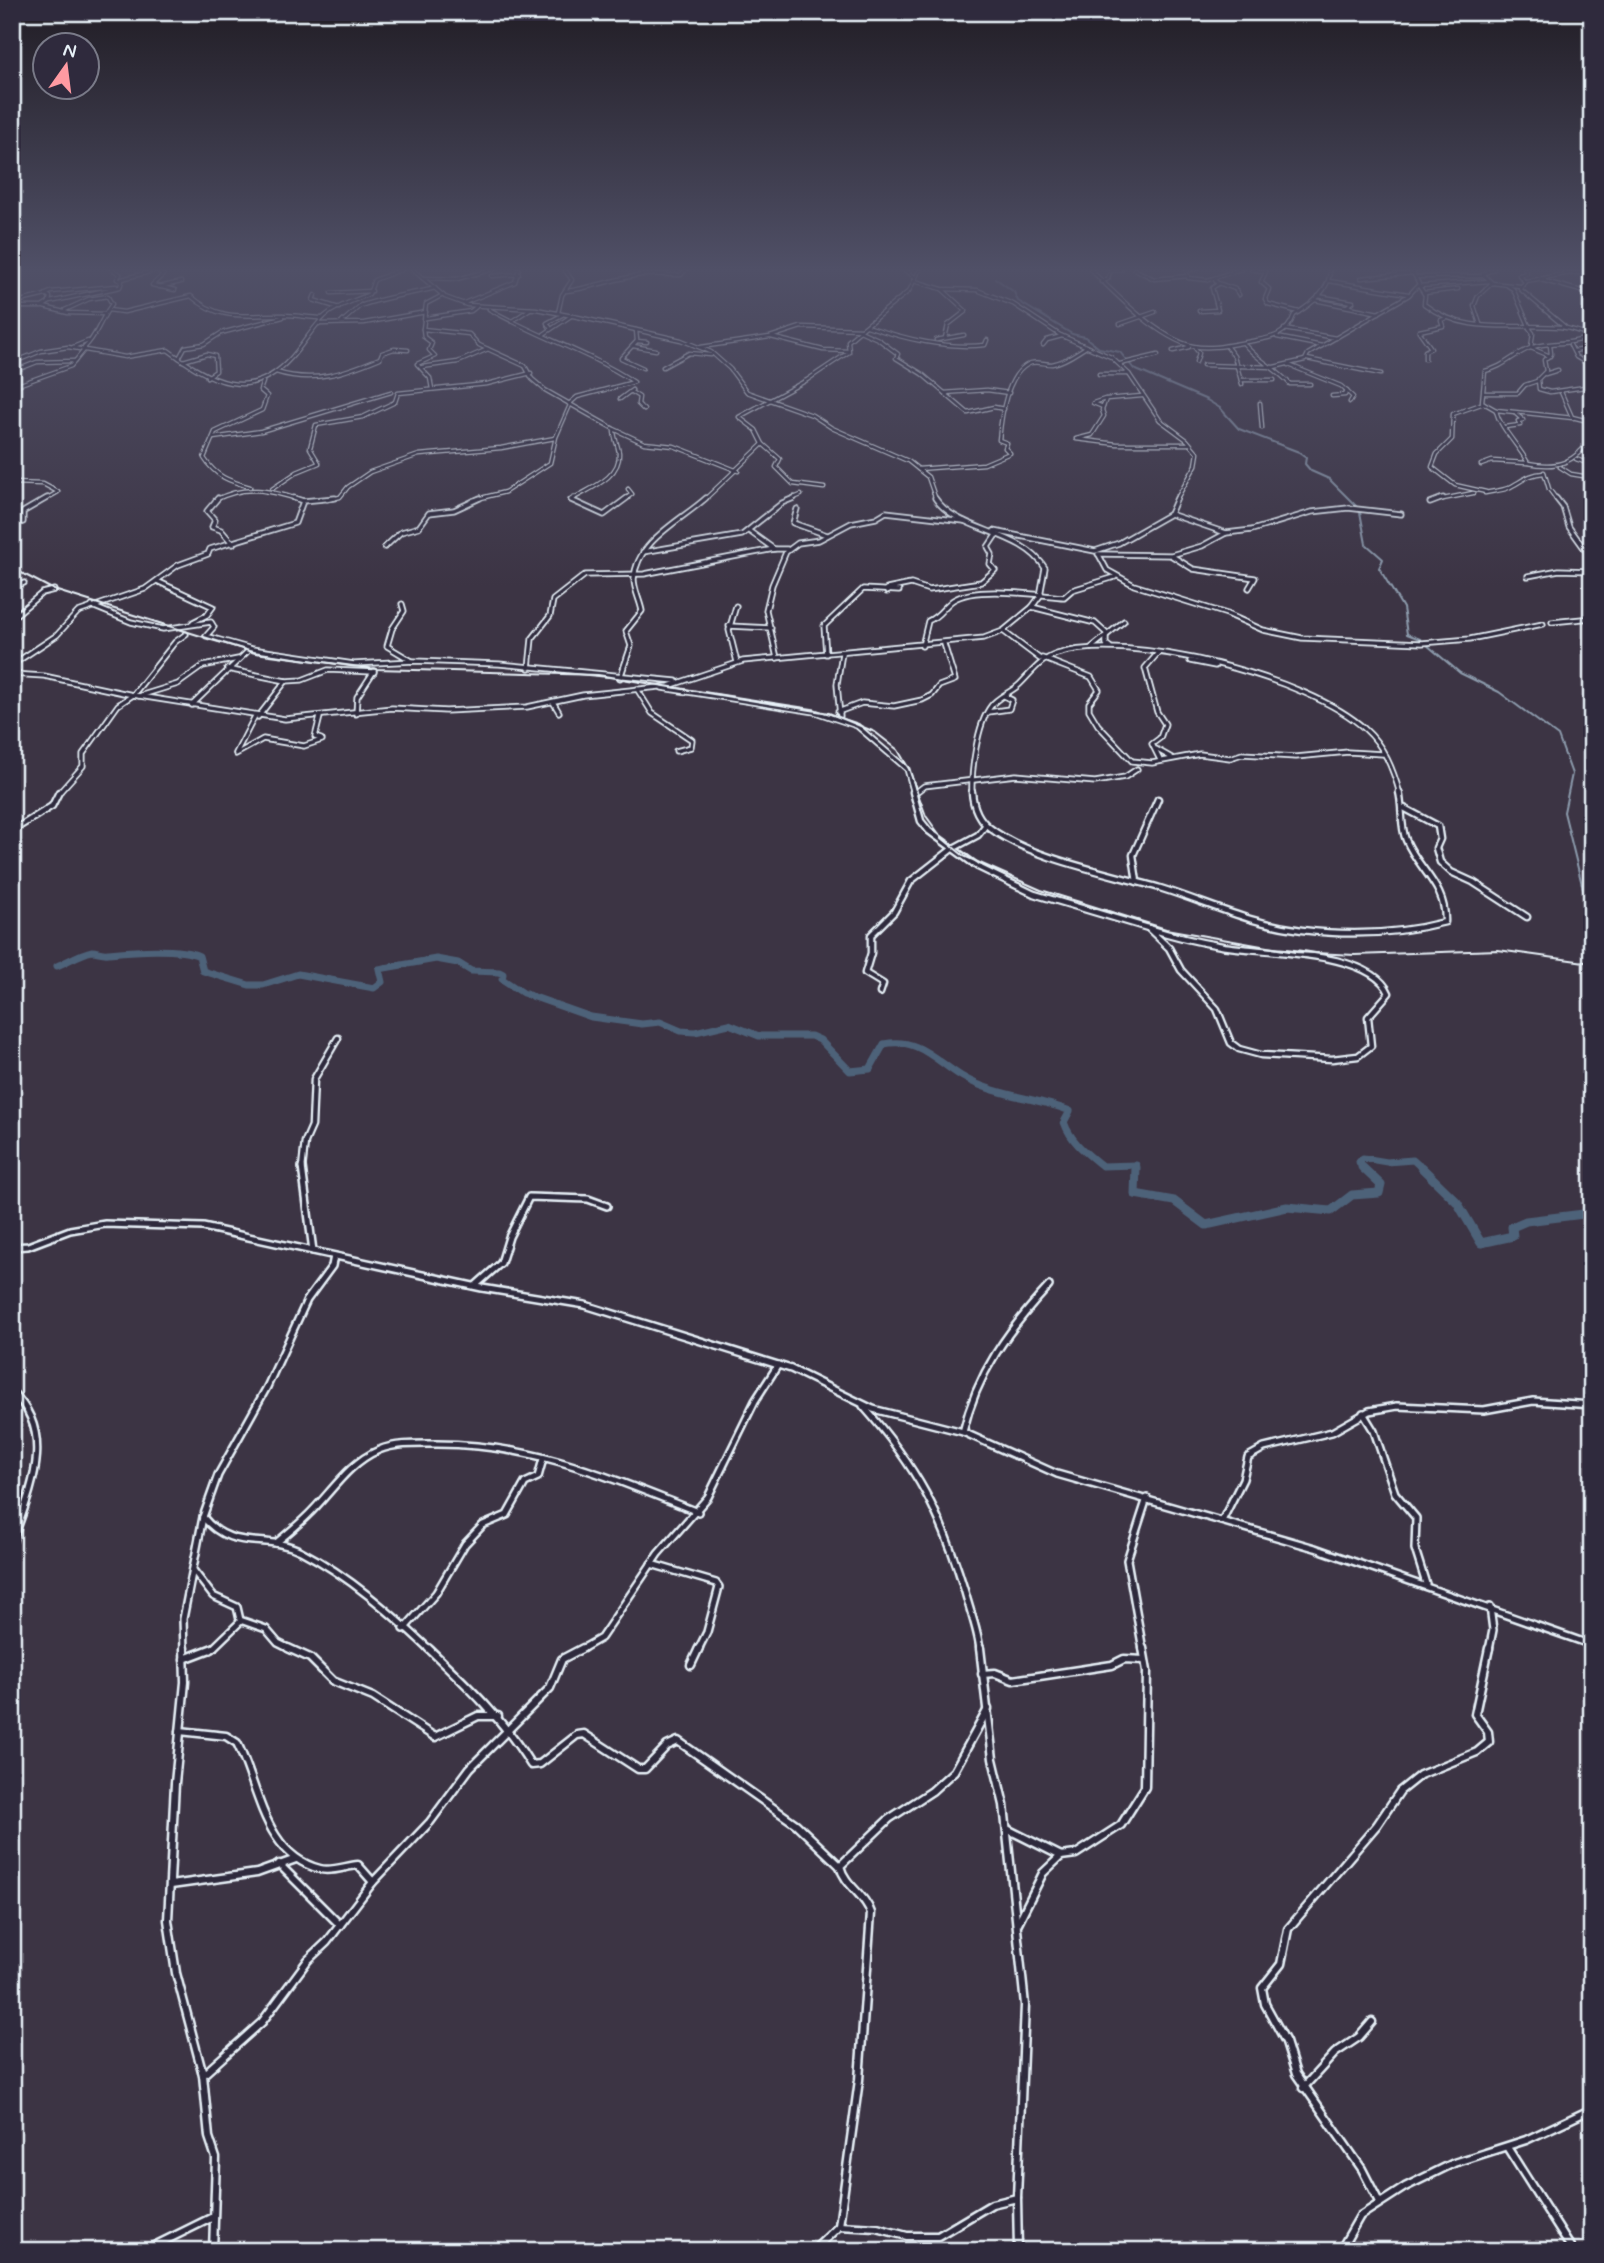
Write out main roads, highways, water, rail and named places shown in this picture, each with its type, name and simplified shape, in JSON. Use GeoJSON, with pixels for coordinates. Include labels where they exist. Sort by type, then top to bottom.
{"type":"FeatureCollection","features":[{"type":"Feature","properties":{"kind":"waterway"},"geometry":{"type":"LineString","coordinates":[[1147,375],[1207,400],[1220,408],[1239,429],[1299,452],[1306,457],[1305,464],[1311,471],[1329,479],[1357,507]]}},
{"type":"Feature","properties":{"kind":"waterway"},"geometry":{"type":"LineString","coordinates":[[1360,512],[1366,544],[1383,559],[1379,568],[1403,608],[1407,634],[1420,639],[1460,673],[1499,692],[1558,736],[1572,774],[1564,812],[1592,925]]}},
{"type":"Feature","properties":{"kind":"waterway"},"geometry":{"type":"LineString","coordinates":[[57,966],[92,951],[168,951],[199,956],[203,971],[249,985],[263,985],[298,974],[374,988],[382,982],[379,969],[436,959],[458,963],[471,971],[499,972],[503,974],[502,979],[523,993],[591,1017],[642,1024],[660,1022],[681,1031],[695,1032],[729,1024],[759,1036],[811,1036],[820,1040],[850,1071],[870,1069],[884,1044],[907,1044],[926,1051],[974,1083],[1070,1111],[1064,1122],[1085,1152],[1102,1166],[1136,1167]]}},
{"type":"Feature","properties":{"kind":"waterway"},"geometry":{"type":"LineString","coordinates":[[1363,1169],[1359,1162],[1363,1158],[1387,1162],[1413,1160],[1423,1169]]}},
{"type":"Feature","properties":{"kind":"waterway"},"geometry":{"type":"LineString","coordinates":[[1136,1167],[1135,1194],[1174,1201],[1206,1225],[1287,1207],[1331,1211],[1352,1195],[1379,1193],[1381,1185],[1362,1167]]}},
{"type":"Feature","properties":{"kind":"waterway"},"geometry":{"type":"LineString","coordinates":[[1421,1167],[1457,1202],[1481,1243],[1513,1236],[1512,1227],[1526,1221],[1592,1213]]}},
{"type":"Feature","properties":{"kind":"railway"},"geometry":{"type":"LineString","coordinates":[[12,568],[54,590],[255,653],[376,669],[598,675],[829,713],[875,732],[898,750],[909,769],[926,816],[942,838],[964,856],[1041,890],[1166,929],[1295,952],[1355,955],[1498,950],[1592,963]]}}]}
